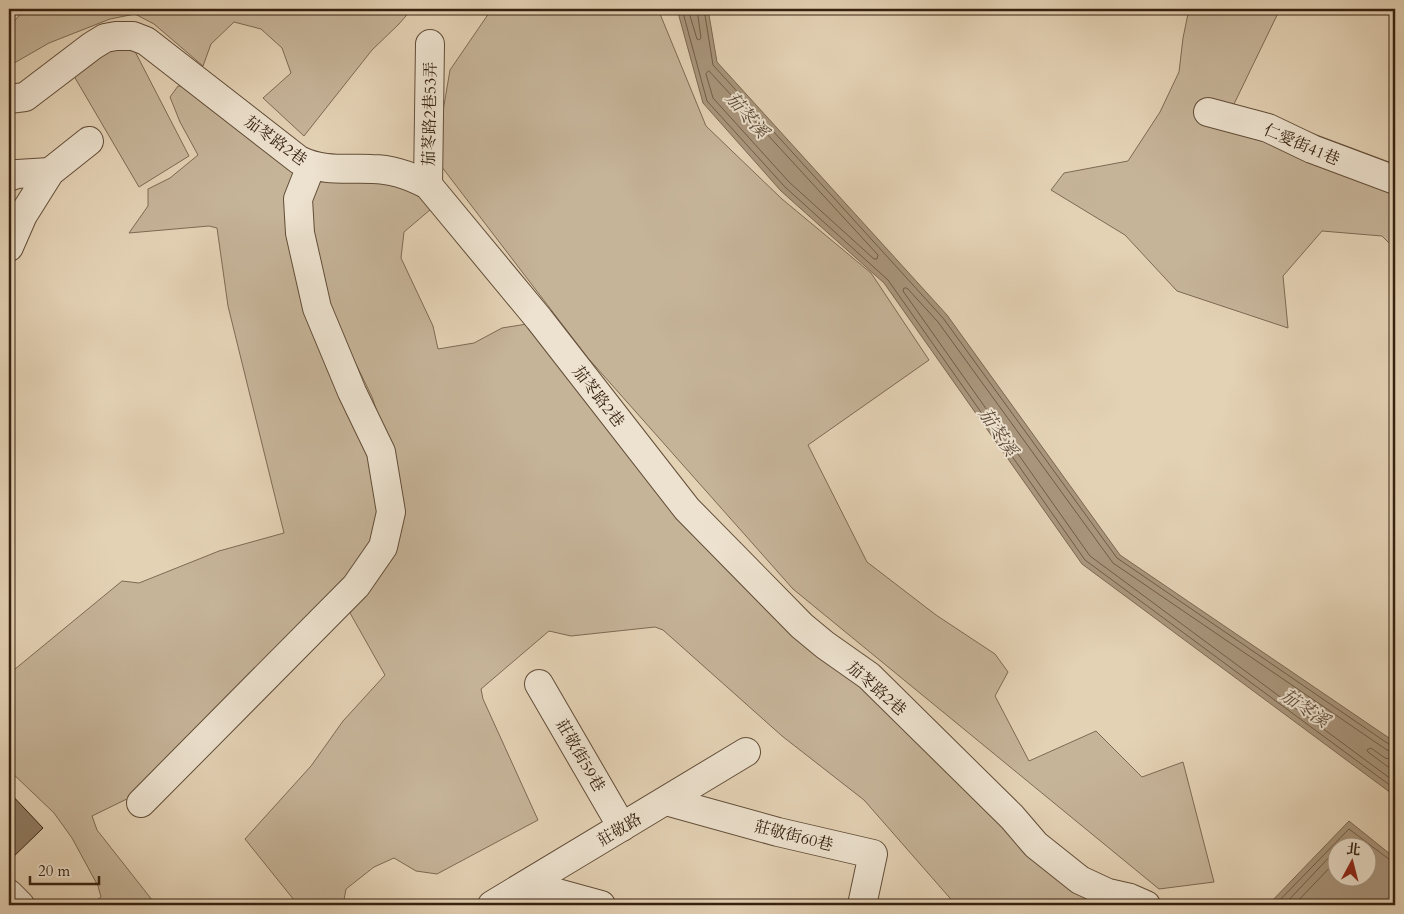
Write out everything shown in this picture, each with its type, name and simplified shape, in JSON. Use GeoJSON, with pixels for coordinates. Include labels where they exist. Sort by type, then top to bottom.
{"type":"FeatureCollection","features":[{"type":"Feature","properties":{"kind":"street","name":"茄苳路2巷"},"geometry":{"type":"LineString","coordinates":[[9,99],[25,97],[105,38],[133,36],[146,41],[299,160],[311,166],[337,170],[387,170],[416,178],[428,185],[539,319],[687,509],[796,619],[825,645],[869,676],[1012,817],[1036,845],[1080,880],[1108,893],[1130,898],[1146,905]]}},
{"type":"Feature","properties":{"kind":"street","name":"茄苳路2巷53弄"},"geometry":{"type":"LineString","coordinates":[[428,185],[430,44]]}},
{"type":"Feature","properties":{"kind":"street","name":"仁愛街41巷"},"geometry":{"type":"LineString","coordinates":[[1208,112],[1268,128],[1312,149],[1395,180]]}},
{"type":"Feature","properties":{"kind":"street"},"geometry":{"type":"LineString","coordinates":[[9,247],[23,215],[50,172],[89,141]]}},
{"type":"Feature","properties":{"kind":"street"},"geometry":{"type":"LineString","coordinates":[[141,803],[356,586],[383,547],[391,512],[381,452],[352,392],[316,308],[300,233],[298,199],[311,166]]}},
{"type":"Feature","properties":{"kind":"street"},"geometry":{"type":"LineString","coordinates":[[9,177],[17,174],[50,172]]}},
{"type":"Feature","properties":{"kind":"street","name":"莊敬街59巷"},"geometry":{"type":"LineString","coordinates":[[539,684],[622,827]]}},
{"type":"Feature","properties":{"kind":"street","name":"莊敬路"},"geometry":{"type":"LineString","coordinates":[[492,905],[746,752]]}},
{"type":"Feature","properties":{"kind":"street","name":"莊敬街60巷"},"geometry":{"type":"LineString","coordinates":[[666,801],[778,832],[873,854],[862,905]]}},
{"type":"Feature","properties":{"kind":"street"},"geometry":{"type":"LineString","coordinates":[[528,885],[601,905]]}},
{"type":"Feature","properties":{"kind":"street"},"geometry":{"type":"LineString","coordinates":[[9,894],[20,905]]}},
{"type":"Feature","properties":{"kind":"shaded area"},"geometry":{"type":"Polygon","coordinates":[[[25,9],[412,9],[372,50],[304,136],[263,98],[291,73],[282,48],[261,29],[234,22],[211,44],[203,66],[154,24],[135,14],[110,19],[49,43],[9,66],[9,27],[25,9]]]}},
{"type":"Feature","properties":{"kind":"shaded area"},"geometry":{"type":"Polygon","coordinates":[[[488,9],[658,9],[706,126],[782,199],[871,273],[929,360],[808,445],[867,562],[936,615],[995,654],[1008,672],[995,696],[1029,761],[1096,731],[1142,777],[1183,762],[1214,882],[1159,889],[793,589],[588,358],[435,158],[450,70],[489,13],[488,9]]]}},
{"type":"Feature","properties":{"kind":"shaded area"},"geometry":{"type":"Polygon","coordinates":[[[1189,9],[1280,9],[1234,104],[1389,162],[1395,149],[1395,249],[1382,236],[1322,231],[1283,276],[1288,328],[1177,291],[1125,235],[1051,190],[1064,173],[1128,161],[1160,112],[1179,72],[1189,9]]]}},
{"type":"Feature","properties":{"kind":"shaded area"},"geometry":{"type":"Polygon","coordinates":[[[127,36],[189,156],[139,187],[71,71],[127,36]]]}},
{"type":"Feature","properties":{"kind":"shaded area"},"geometry":{"type":"Polygon","coordinates":[[[178,86],[191,87],[301,166],[290,196],[373,453],[382,511],[373,551],[133,796],[92,816],[97,830],[156,905],[90,905],[101,897],[98,886],[72,838],[54,813],[9,770],[9,674],[122,581],[139,583],[219,551],[284,533],[228,306],[217,228],[209,226],[129,233],[148,206],[148,189],[170,178],[198,155],[180,122],[170,97],[178,86]]]}},
{"type":"Feature","properties":{"kind":"shaded area"},"geometry":{"type":"Polygon","coordinates":[[[371,174],[419,191],[431,209],[404,232],[401,258],[433,326],[438,349],[474,343],[502,328],[533,323],[676,508],[1123,905],[956,905],[864,800],[782,736],[663,630],[655,627],[571,636],[549,631],[481,689],[483,699],[538,820],[437,874],[416,871],[394,858],[374,867],[346,889],[343,905],[298,905],[245,839],[311,766],[343,721],[385,675],[350,613],[380,569],[392,455],[372,397],[338,327],[318,278],[310,228],[313,177],[371,174]]]}},
{"type":"Feature","properties":{"kind":"water","name":"茄苳溪"},"geometry":{"type":"Polygon","coordinates":[[[677,9],[708,9],[717,62],[947,315],[1120,555],[1395,742],[1395,796],[1082,564],[884,283],[781,191],[703,103],[677,9]]]}},
{"type":"Feature","properties":{"kind":"water"},"geometry":{"type":"Polygon","coordinates":[[[1349,821],[1368,836],[1335,836],[1349,821]]]}},
{"type":"Feature","properties":{"kind":"water"},"geometry":{"type":"Polygon","coordinates":[[[1376,843],[1395,858],[1395,905],[1268,905],[1326,845],[1326,886],[1376,886],[1376,843]]]}},
{"type":"Feature","properties":{"kind":"building"},"geometry":{"type":"Polygon","coordinates":[[[9,792],[43,828],[9,861],[9,792]]]}}]}
